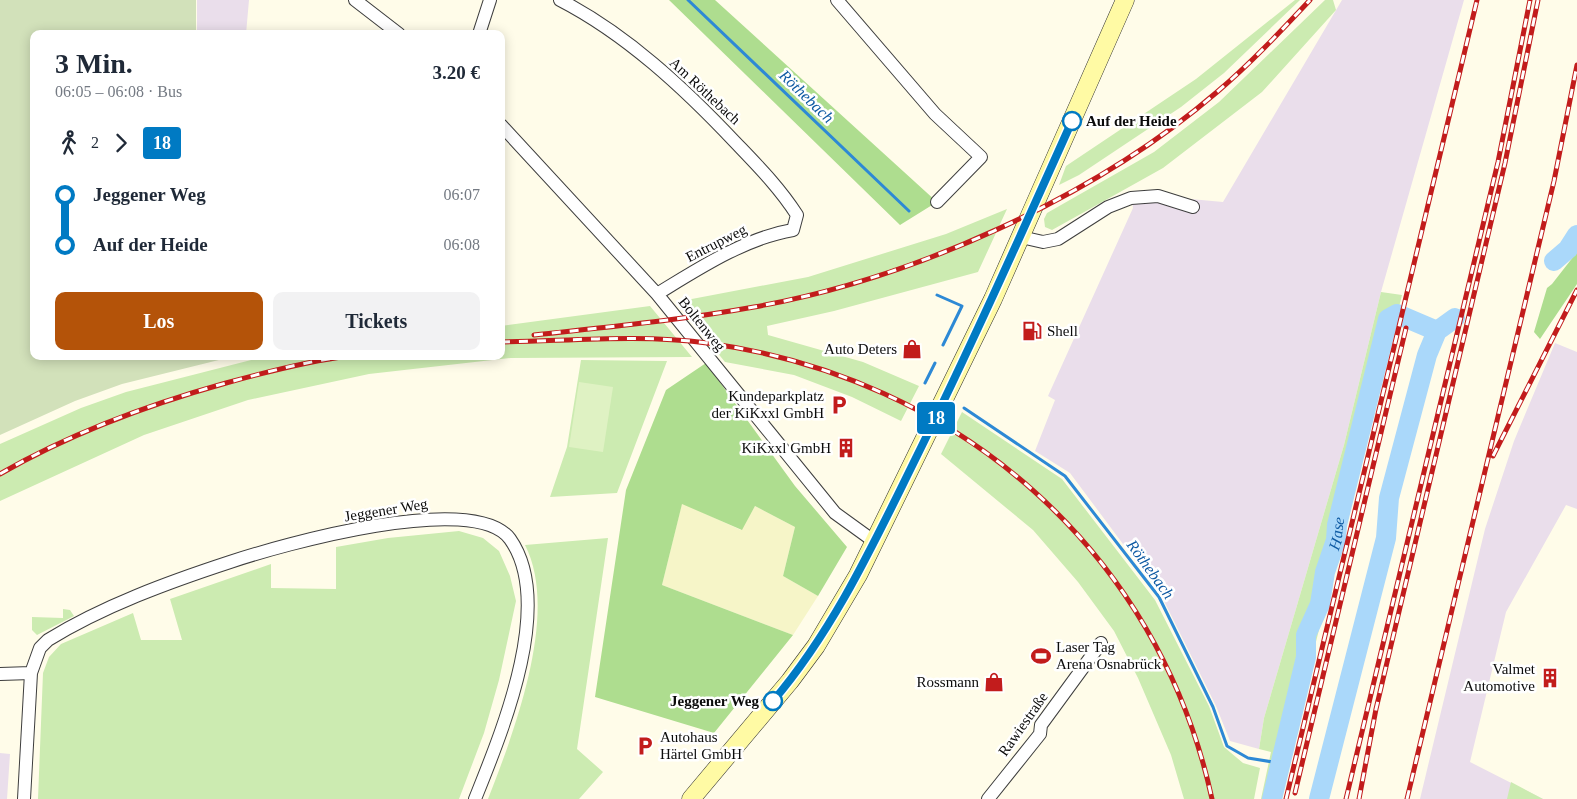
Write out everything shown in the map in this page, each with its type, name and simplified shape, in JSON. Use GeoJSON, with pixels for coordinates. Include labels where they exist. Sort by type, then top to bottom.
{"type":"FeatureCollection","features":[{"type":"Feature","properties":{"kind":"main road"},"geometry":{"type":"LineString","coordinates":[[691,799],[790,681],[816,646],[875,542],[964,361],[1021,237],[1125,0]]}},
{"type":"Feature","properties":{"kind":"street"},"geometry":{"type":"LineString","coordinates":[[355,0],[394,30]]}},
{"type":"Feature","properties":{"kind":"street"},"geometry":{"type":"LineString","coordinates":[[480,30],[490,0]]}},
{"type":"Feature","properties":{"kind":"street","name":"Am Röthebach"},"geometry":{"type":"LineString","coordinates":[[560,0],[611,31],[665,74],[707,113],[779,188],[796,215],[793,230]]}},
{"type":"Feature","properties":{"kind":"street"},"geometry":{"type":"LineString","coordinates":[[837,0],[936,114],[981,157],[937,202]]}},
{"type":"Feature","properties":{"kind":"street","name":"Boltenweg"},"geometry":{"type":"LineString","coordinates":[[505,129],[657,294],[835,513],[875,542]]}},
{"type":"Feature","properties":{"kind":"street"},"geometry":{"type":"LineString","coordinates":[[1021,237],[1043,242],[1058,239],[1108,207],[1131,198],[1158,196],[1193,207]]}},
{"type":"Feature","properties":{"kind":"street","name":"Entrupweg"},"geometry":{"type":"LineString","coordinates":[[657,294],[695,271],[770,234],[793,230]]}},
{"type":"Feature","properties":{"kind":"street","name":"Jeggener Weg"},"geometry":{"type":"LineString","coordinates":[[24,799],[31,673],[40,648],[58,634],[127,601],[229,562],[386,524],[427,519],[459,519],[487,524],[509,538],[518,554],[527,590],[528,618],[512,694],[498,742],[475,799]]}},
{"type":"Feature","properties":{"kind":"street","name":"Rawiestraße"},"geometry":{"type":"LineString","coordinates":[[988,799],[1040,734],[1041,725],[1101,643]]}},
{"type":"Feature","properties":{"kind":"street"},"geometry":{"type":"LineString","coordinates":[[0,674],[31,673]]}},
{"type":"Feature","properties":{"kind":"shaded area"},"geometry":{"type":"Polygon","coordinates":[[[197,0],[249,0],[246,30],[197,30],[197,0]]]}},
{"type":"Feature","properties":{"kind":"shaded area"},"geometry":{"type":"Polygon","coordinates":[[[1342,0],[1464,0],[1381,292],[1344,445],[1264,718],[1259,749],[1230,741],[1216,706],[1161,595],[1070,473],[1035,451],[1055,400],[1048,396],[1133,208],[1131,198],[1158,196],[1223,202],[1342,0]]]}},
{"type":"Feature","properties":{"kind":"shaded area"},"geometry":{"type":"Polygon","coordinates":[[[1555,343],[1577,352],[1577,509],[1566,505],[1506,612],[1470,762],[1543,799],[1420,799],[1485,529],[1514,441],[1555,343]]]}},
{"type":"Feature","properties":{"kind":"shaded area"},"geometry":{"type":"Polygon","coordinates":[[[0,753],[10,754],[7,799],[0,799],[0,753]]]}},
{"type":"Feature","properties":{"kind":"green space"},"geometry":{"type":"Polygon","coordinates":[[[0,0],[196,0],[196,30],[30,30],[30,360],[219,360],[122,384],[75,401],[0,435],[0,0]]]}},
{"type":"Feature","properties":{"kind":"green space"},"geometry":{"type":"Polygon","coordinates":[[[669,0],[715,0],[937,202],[900,225],[669,0]]]}},
{"type":"Feature","properties":{"kind":"green space"},"geometry":{"type":"Polygon","coordinates":[[[1295,0],[1300,0],[1224,73],[1181,107],[1079,175],[1059,185],[1066,166],[1196,79],[1295,0]]]}},
{"type":"Feature","properties":{"kind":"green space"},"geometry":{"type":"Polygon","coordinates":[[[1325,0],[1333,0],[1336,10],[1262,92],[1163,168],[1052,230],[1045,227],[1044,219],[1047,213],[1154,152],[1219,102],[1325,0]]]}},
{"type":"Feature","properties":{"kind":"green space"},"geometry":{"type":"Polygon","coordinates":[[[1007,209],[978,272],[834,311],[767,326],[768,335],[863,362],[919,386],[901,421],[852,397],[794,375],[725,362],[676,302],[808,277],[946,234],[1007,209]]]}},
{"type":"Feature","properties":{"kind":"green space"},"geometry":{"type":"Polygon","coordinates":[[[1577,252],[1577,284],[1540,339],[1534,332],[1547,288],[1577,252]]]}},
{"type":"Feature","properties":{"kind":"green space"},"geometry":{"type":"Polygon","coordinates":[[[1381,292],[1402,295],[1277,799],[1261,799],[1271,752],[1259,749],[1264,718],[1344,445],[1381,292]]]}},
{"type":"Feature","properties":{"kind":"green space"},"geometry":{"type":"Polygon","coordinates":[[[650,306],[692,357],[505,359],[505,325],[650,306]]]}},
{"type":"Feature","properties":{"kind":"green space"},"geometry":{"type":"Polygon","coordinates":[[[251,360],[493,360],[369,374],[248,400],[144,435],[0,501],[0,444],[81,408],[126,392],[251,360]]]}},
{"type":"Feature","properties":{"kind":"green space"},"geometry":{"type":"Polygon","coordinates":[[[581,360],[667,361],[617,493],[550,497],[567,447],[581,360]]]}},
{"type":"Feature","properties":{"kind":"green space"},"geometry":{"type":"Polygon","coordinates":[[[706,363],[795,486],[847,547],[818,596],[783,576],[795,527],[755,506],[742,530],[682,504],[662,585],[793,635],[714,733],[595,697],[626,490],[666,390],[706,363]]]}},
{"type":"Feature","properties":{"kind":"green space"},"geometry":{"type":"Polygon","coordinates":[[[579,382],[613,387],[603,452],[569,447],[579,382]]]}},
{"type":"Feature","properties":{"kind":"green space"},"geometry":{"type":"Polygon","coordinates":[[[962,412],[1062,479],[1155,600],[1209,706],[1224,747],[1243,763],[1260,768],[1254,799],[1184,799],[1171,755],[1138,678],[1114,631],[1078,582],[1033,530],[941,454],[962,412]]]}},
{"type":"Feature","properties":{"kind":"green space"},"geometry":{"type":"Polygon","coordinates":[[[682,503],[741,530],[755,506],[795,527],[783,576],[818,596],[793,635],[662,585],[682,503]]]}},
{"type":"Feature","properties":{"kind":"green space"},"geometry":{"type":"Polygon","coordinates":[[[459,531],[483,538],[499,551],[510,576],[516,601],[499,680],[484,733],[459,799],[38,799],[43,673],[49,657],[61,644],[133,613],[141,640],[182,640],[170,599],[271,564],[271,588],[336,589],[336,547],[388,538],[459,531]]]}},
{"type":"Feature","properties":{"kind":"green space"},"geometry":{"type":"Polygon","coordinates":[[[608,538],[577,749],[603,772],[579,799],[488,799],[510,741],[529,672],[536,638],[538,604],[535,573],[525,545],[608,538]]]}},
{"type":"Feature","properties":{"kind":"green space"},"geometry":{"type":"Polygon","coordinates":[[[63,609],[70,610],[74,616],[37,635],[32,630],[32,617],[63,618],[63,609]]]}},
{"type":"Feature","properties":{"kind":"green space"},"geometry":{"type":"Polygon","coordinates":[[[1511,782],[1543,799],[1507,799],[1511,782]]]}},
{"type":"Feature","properties":{"kind":"waterway","name":"Röthebach"},"geometry":{"type":"LineString","coordinates":[[688,0],[909,211]]}},
{"type":"Feature","properties":{"kind":"waterway","name":"Hase"},"geometry":{"type":"LineString","coordinates":[[1554,261],[1568,249],[1577,235]]}},
{"type":"Feature","properties":{"kind":"waterway","name":"Röthebach"},"geometry":{"type":"LineString","coordinates":[[937,295],[962,306],[943,345]]}},
{"type":"Feature","properties":{"kind":"waterway","name":"Hase"},"geometry":{"type":"LineString","coordinates":[[1272,799],[1306,657],[1306,635],[1320,604],[1325,572],[1336,540],[1337,525],[1388,319],[1397,314],[1437,331]]}},
{"type":"Feature","properties":{"kind":"waterway","name":"Hase"},"geometry":{"type":"LineString","coordinates":[[1319,799],[1386,538],[1389,498],[1427,355],[1437,331],[1455,318]]}},
{"type":"Feature","properties":{"kind":"waterway","name":"Röthebach"},"geometry":{"type":"LineString","coordinates":[[925,383],[935,363]]}},
{"type":"Feature","properties":{"kind":"waterway","name":"Röthebach"},"geometry":{"type":"LineString","coordinates":[[964,408],[1065,476],[1159,597],[1213,707],[1227,746],[1248,758],[1279,763]]}},
{"type":"Feature","properties":{"kind":"railway"},"geometry":{"type":"LineString","coordinates":[[534,335],[700,316],[815,294],[876,276],[938,254],[999,228],[1059,199],[1116,166],[1169,130],[1217,92],[1241,70],[1310,0]]}},
{"type":"Feature","properties":{"kind":"railway"},"geometry":{"type":"LineString","coordinates":[[1286,799],[1477,0]]}},
{"type":"Feature","properties":{"kind":"railway"},"geometry":{"type":"LineString","coordinates":[[1346,799],[1498,162],[1530,0]]}},
{"type":"Feature","properties":{"kind":"railway"},"geometry":{"type":"LineString","coordinates":[[1359,799],[1376,709],[1505,163],[1538,0]]}},
{"type":"Feature","properties":{"kind":"railway"},"geometry":{"type":"LineString","coordinates":[[1407,799],[1554,181],[1577,65]]}},
{"type":"Feature","properties":{"kind":"railway"},"geometry":{"type":"LineString","coordinates":[[1493,456],[1577,290]]}},
{"type":"Feature","properties":{"kind":"railway"},"geometry":{"type":"LineString","coordinates":[[1295,793],[1406,328]]}},
{"type":"Feature","properties":{"kind":"railway"},"geometry":{"type":"LineString","coordinates":[[505,342],[630,338],[707,343],[798,362],[884,394],[962,437],[1033,490],[1094,554],[1145,627],[1185,709],[1212,799]]}},
{"type":"Feature","properties":{"kind":"railway"},"geometry":{"type":"LineString","coordinates":[[0,474],[82,433],[138,411],[226,383],[324,360]]}},
{"type":"Feature","properties":{"kind":"bus line","name":"18"},"geometry":{"type":"LineString","coordinates":[[773,701],[816,646],[858,575],[974,341],[1072,121]]}},
{"type":"Feature","properties":{"kind":"place","name":"Auf der Heide"},"geometry":{"type":"Point","coordinates":[1072,121]}},
{"type":"Feature","properties":{"kind":"place","name":"Shell"},"geometry":{"type":"Point","coordinates":[1032,331]}},
{"type":"Feature","properties":{"kind":"place","name":"Auto Deters"},"geometry":{"type":"Point","coordinates":[912,349]}},
{"type":"Feature","properties":{"kind":"place","name":"Kundeparkplatz der KiKxxl GmbH"},"geometry":{"type":"Point","coordinates":[839,405]}},
{"type":"Feature","properties":{"kind":"place","name":"KiKxxl GmbH"},"geometry":{"type":"Point","coordinates":[846,448]}},
{"type":"Feature","properties":{"kind":"place","name":"Laser Tag Arena Osnabrück"},"geometry":{"type":"Point","coordinates":[1041,656]}},
{"type":"Feature","properties":{"kind":"place","name":"Valmet Automotive"},"geometry":{"type":"Point","coordinates":[1550,678]}},
{"type":"Feature","properties":{"kind":"place","name":"Rossmann"},"geometry":{"type":"Point","coordinates":[994,682]}},
{"type":"Feature","properties":{"kind":"place","name":"Jeggener Weg"},"geometry":{"type":"Point","coordinates":[773,701]}},
{"type":"Feature","properties":{"kind":"place","name":"Autohaus Härtel GmbH"},"geometry":{"type":"Point","coordinates":[645,746]}}]}
